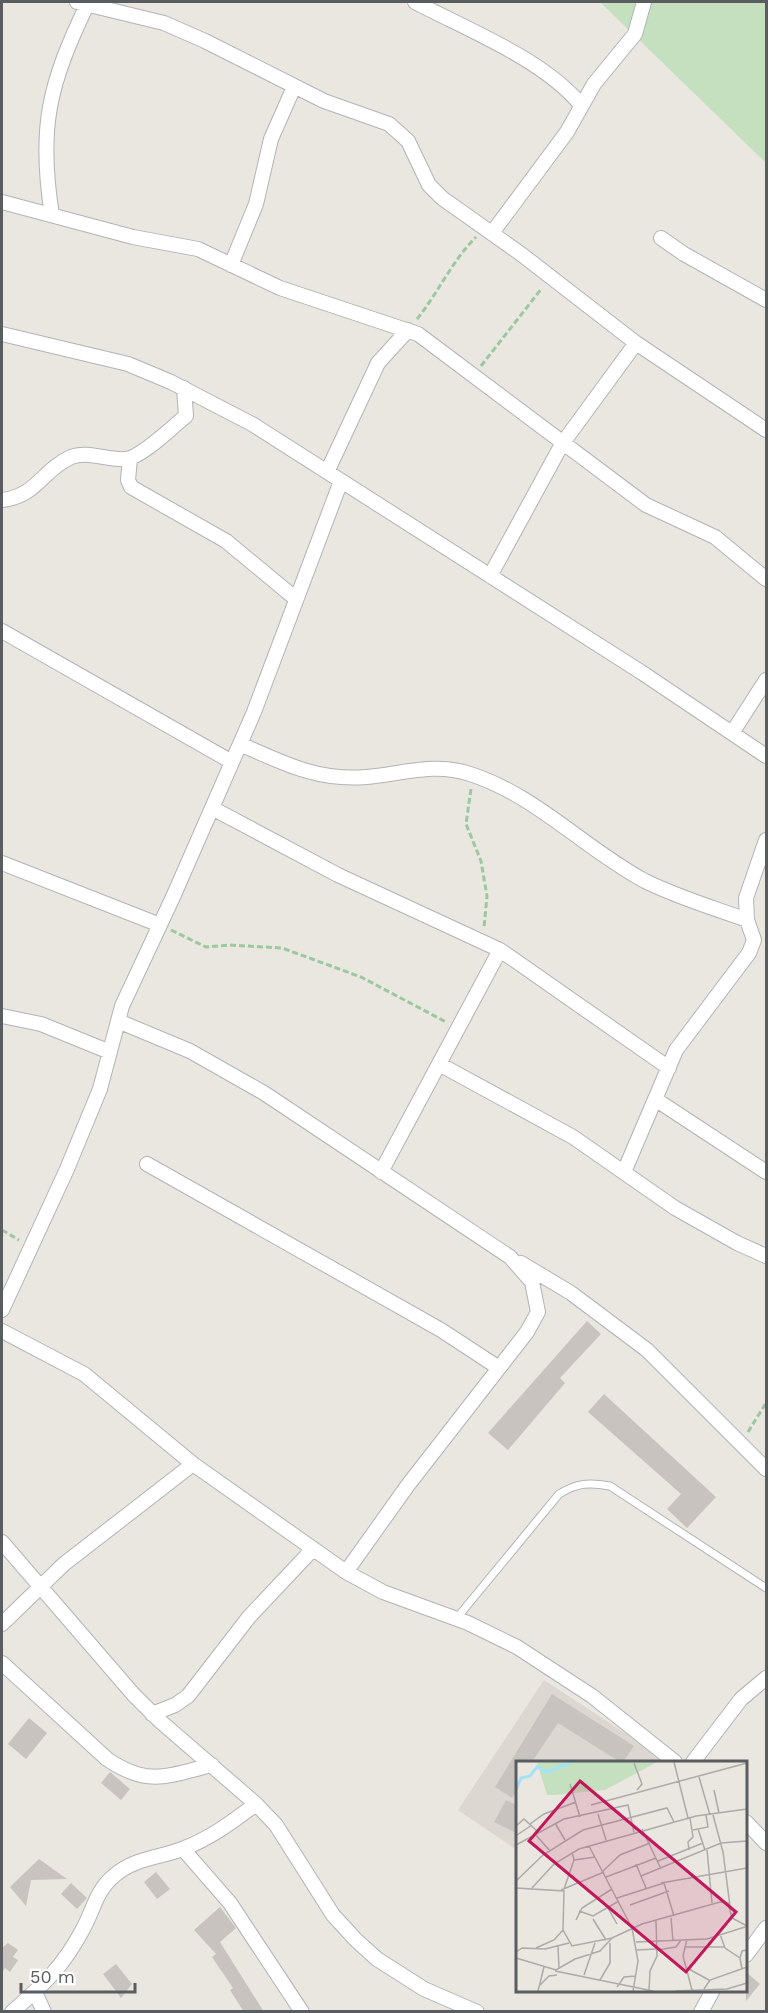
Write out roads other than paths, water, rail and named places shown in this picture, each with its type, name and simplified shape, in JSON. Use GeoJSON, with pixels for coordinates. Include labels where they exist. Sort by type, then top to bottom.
{"type":"FeatureCollection","features":[{"type":"Feature","properties":{"kind":"street"},"geometry":{"type":"LineString","coordinates":[[415,2],[548,72],[568,88],[581,105]]}},
{"type":"Feature","properties":{"kind":"street"},"geometry":{"type":"LineString","coordinates":[[489,231],[567,132],[594,84],[635,34],[644,2]]}},
{"type":"Feature","properties":{"kind":"street"},"geometry":{"type":"LineString","coordinates":[[52,215],[45,150],[50,103],[56,76],[82,3],[121,7],[205,41],[294,87],[397,130],[408,141],[434,191],[636,343],[766,430]]}},
{"type":"Feature","properties":{"kind":"street"},"geometry":{"type":"LineString","coordinates":[[231,264],[256,204],[271,140],[294,87]]}},
{"type":"Feature","properties":{"kind":"street"},"geometry":{"type":"LineString","coordinates":[[2,202],[133,237],[185,245],[280,288],[408,330],[435,344],[562,444],[646,505],[703,529],[726,543],[766,579]]}},
{"type":"Feature","properties":{"kind":"street"},"geometry":{"type":"LineString","coordinates":[[661,238],[684,254],[766,300]]}},
{"type":"Feature","properties":{"kind":"street"},"geometry":{"type":"LineString","coordinates":[[327,472],[378,363],[408,330]]}},
{"type":"Feature","properties":{"kind":"street"},"geometry":{"type":"LineString","coordinates":[[2,334],[128,364],[184,388],[252,424],[641,672],[766,756]]}},
{"type":"Feature","properties":{"kind":"street"},"geometry":{"type":"LineString","coordinates":[[490,576],[562,444],[636,343]]}},
{"type":"Feature","properties":{"kind":"street"},"geometry":{"type":"LineString","coordinates":[[2,500],[25,495],[70,457],[78,455],[130,458],[186,416],[184,388]]}},
{"type":"Feature","properties":{"kind":"street"},"geometry":{"type":"LineString","coordinates":[[130,458],[128,480],[130,487],[226,542],[296,599]]}},
{"type":"Feature","properties":{"kind":"street"},"geometry":{"type":"LineString","coordinates":[[2,1310],[96,1099],[122,1006],[240,744],[341,481]]}},
{"type":"Feature","properties":{"kind":"street"},"geometry":{"type":"LineString","coordinates":[[2,631],[232,762]]}},
{"type":"Feature","properties":{"kind":"street"},"geometry":{"type":"LineString","coordinates":[[732,733],[766,680]]}},
{"type":"Feature","properties":{"kind":"street"},"geometry":{"type":"LineString","coordinates":[[240,744],[303,771],[324,776],[367,777],[424,768],[445,769],[476,776],[535,807],[645,880],[747,920]]}},
{"type":"Feature","properties":{"kind":"street"},"geometry":{"type":"LineString","coordinates":[[212,808],[338,875],[500,950],[669,1068]]}},
{"type":"Feature","properties":{"kind":"street"},"geometry":{"type":"LineString","coordinates":[[624,1172],[676,1050],[749,953],[754,939],[747,920],[746,898],[766,840]]}},
{"type":"Feature","properties":{"kind":"street"},"geometry":{"type":"LineString","coordinates":[[2,863],[160,925]]}},
{"type":"Feature","properties":{"kind":"street"},"geometry":{"type":"LineString","coordinates":[[381,1172],[500,950]]}},
{"type":"Feature","properties":{"kind":"street"},"geometry":{"type":"LineString","coordinates":[[2,1016],[41,1024],[110,1052]]}},
{"type":"Feature","properties":{"kind":"street"},"geometry":{"type":"LineString","coordinates":[[118,1021],[190,1051],[264,1093],[510,1257],[571,1293],[647,1350],[766,1469]]}},
{"type":"Feature","properties":{"kind":"street"},"geometry":{"type":"LineString","coordinates":[[439,1064],[573,1137],[675,1208],[736,1243],[766,1256]]}},
{"type":"Feature","properties":{"kind":"street"},"geometry":{"type":"LineString","coordinates":[[655,1099],[766,1172]]}},
{"type":"Feature","properties":{"kind":"street"},"geometry":{"type":"LineString","coordinates":[[147,1164],[441,1330],[499,1368]]}},
{"type":"Feature","properties":{"kind":"street"},"geometry":{"type":"LineString","coordinates":[[346,1572],[408,1485],[499,1368],[538,1312],[531,1282],[510,1257]]}},
{"type":"Feature","properties":{"kind":"street"},"geometry":{"type":"LineString","coordinates":[[2,1331],[84,1374],[194,1464],[346,1572],[383,1592],[455,1619],[518,1647],[592,1696],[674,1761]]}},
{"type":"Feature","properties":{"kind":"street"},"geometry":{"type":"LineString","coordinates":[[2,1624],[41,1585],[194,1464]]}},
{"type":"Feature","properties":{"kind":"street"},"geometry":{"type":"LineString","coordinates":[[2,1542],[152,1714],[256,1804],[276,1826],[333,1915],[356,1940],[377,1959],[424,1989],[477,2012]]}},
{"type":"Feature","properties":{"kind":"street"},"geometry":{"type":"LineString","coordinates":[[152,1714],[188,1696],[249,1617],[313,1549]]}},
{"type":"Feature","properties":{"kind":"street"},"geometry":{"type":"LineString","coordinates":[[2,1663],[107,1759],[125,1771],[142,1778],[212,1765]]}},
{"type":"Feature","properties":{"kind":"street"},"geometry":{"type":"LineString","coordinates":[[694,1761],[741,1699],[766,1678]]}},
{"type":"Feature","properties":{"kind":"street"},"geometry":{"type":"LineString","coordinates":[[12,2012],[59,1968],[84,1928],[99,1890],[114,1875],[137,1861],[183,1849],[219,1832],[256,1804]]}},
{"type":"Feature","properties":{"kind":"street"},"geometry":{"type":"LineString","coordinates":[[747,1823],[766,1843]]}},
{"type":"Feature","properties":{"kind":"street"},"geometry":{"type":"LineString","coordinates":[[183,1849],[230,1904],[302,2012]]}},
{"type":"Feature","properties":{"kind":"street"},"geometry":{"type":"LineString","coordinates":[[747,1954],[765,1933]]}},
{"type":"Feature","properties":{"kind":"street"},"geometry":{"type":"LineString","coordinates":[[35,1992],[44,2012]]}},
{"type":"Feature","properties":{"kind":"street"},"geometry":{"type":"LineString","coordinates":[[701,2012],[713,1992]]}},
{"type":"Feature","properties":{"kind":"lane"},"geometry":{"type":"LineString","coordinates":[[455,1619],[559,1494],[575,1485],[591,1483],[610,1486],[766,1588]]}}]}
